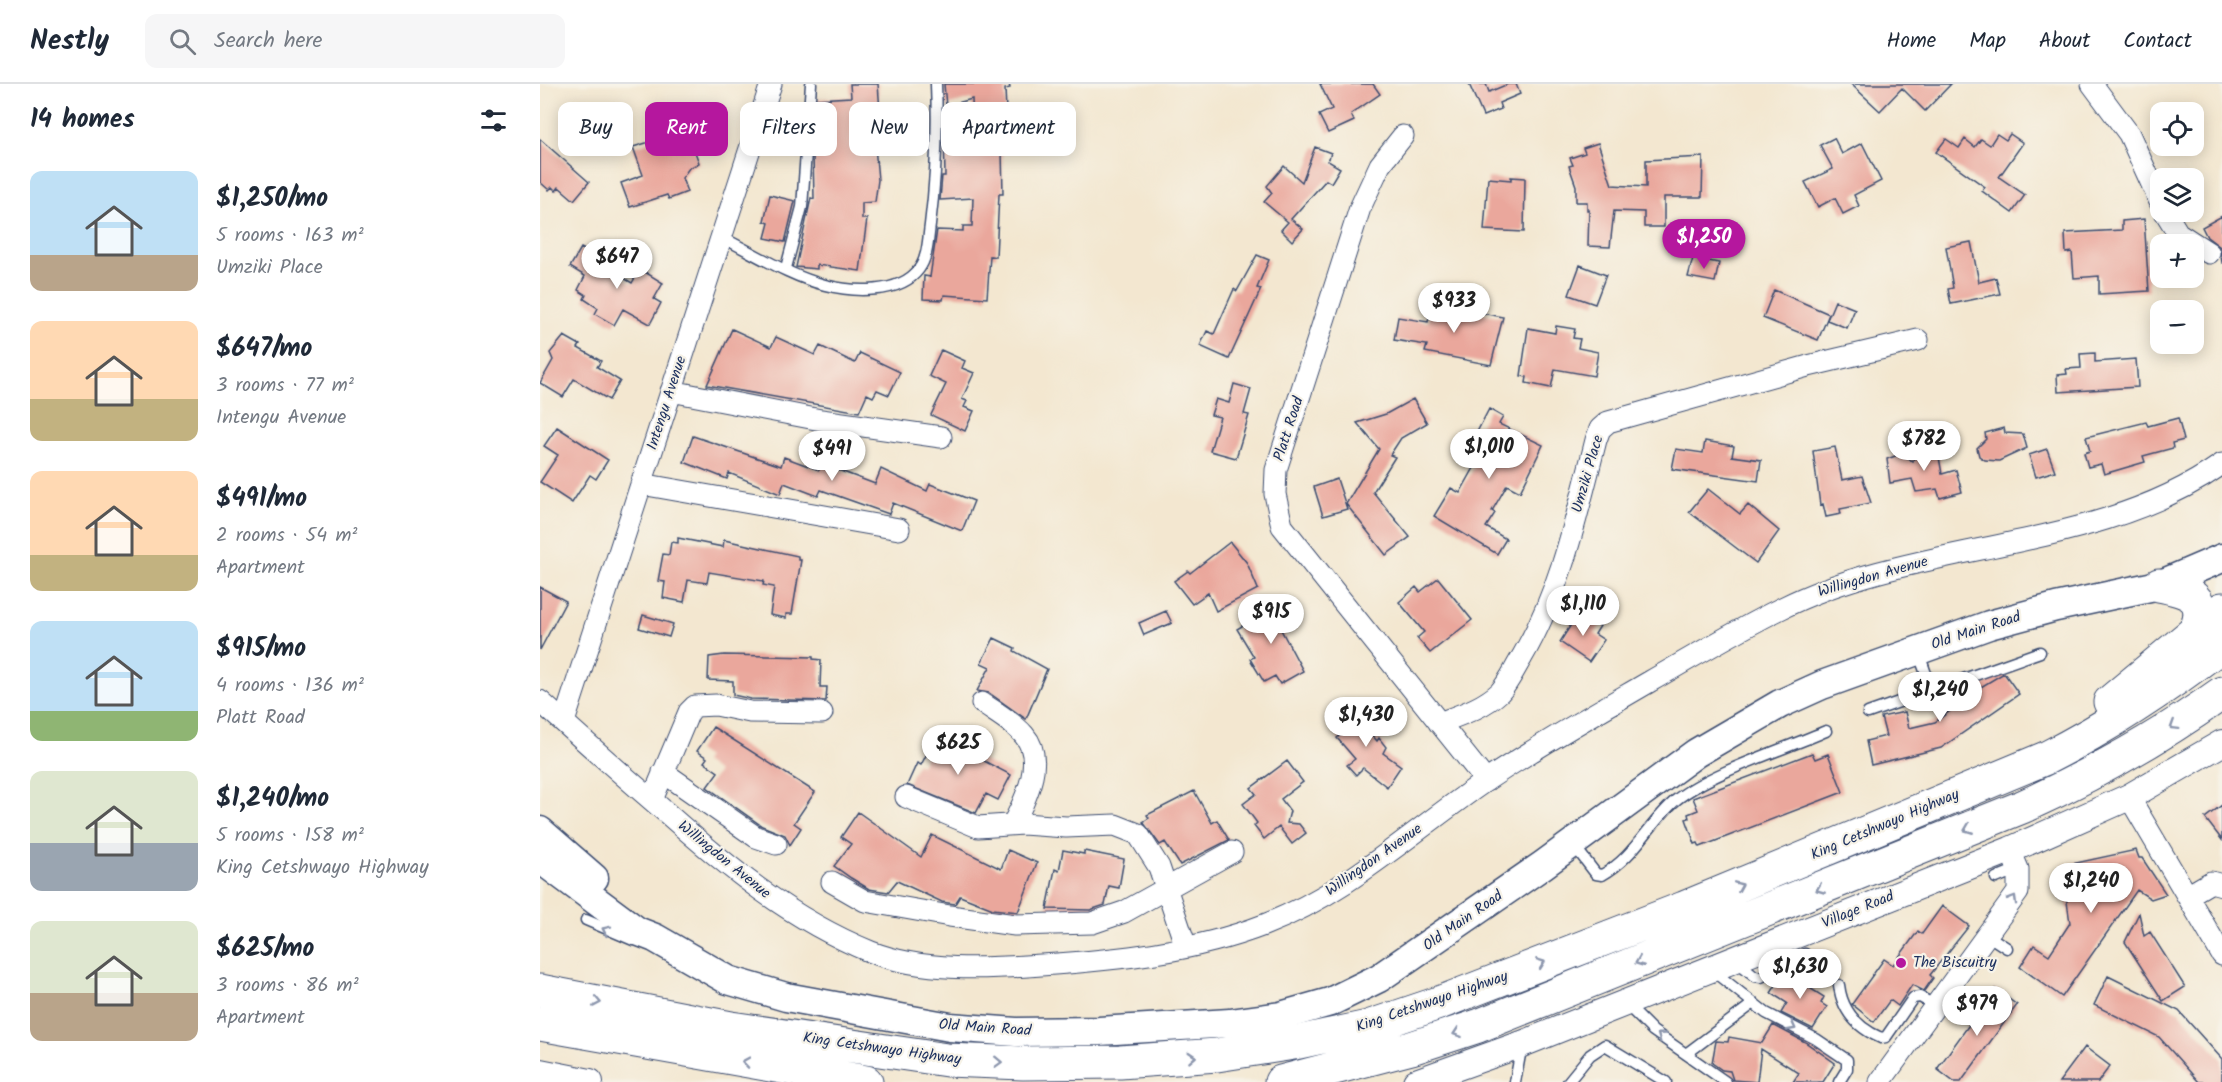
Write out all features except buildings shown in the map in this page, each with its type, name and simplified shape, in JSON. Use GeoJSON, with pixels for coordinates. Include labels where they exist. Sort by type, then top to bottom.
{"type":"FeatureCollection","features":[{"type":"Feature","properties":{"kind":"highway"},"geometry":{"type":"LineString","coordinates":[[2160,585],[2188,591],[2195,597],[2199,618],[2213,634],[2222,609]]}},
{"type":"Feature","properties":{"kind":"highway","name":"King Cetshwayo Highway"},"geometry":{"type":"LineString","coordinates":[[1973,789],[2002,762],[2097,712],[2213,634]]}},
{"type":"Feature","properties":{"kind":"highway","name":"King Cetshwayo Highway"},"geometry":{"type":"LineString","coordinates":[[540,991],[731,1028],[947,1060],[1120,1062],[1217,1055],[1294,1043],[1368,1027],[1439,1003],[1684,908],[2046,758],[2098,732],[2166,689],[2213,634]]}},
{"type":"Feature","properties":{"kind":"highway"},"geometry":{"type":"LineString","coordinates":[[1281,1082],[1411,1048],[1478,1026],[2012,811],[2085,779],[2129,754],[2222,693]]}},
{"type":"Feature","properties":{"kind":"highway"},"geometry":{"type":"LineString","coordinates":[[540,1024],[866,1082]]}},
{"type":"Feature","properties":{"kind":"main road","name":"Old Main Road"},"geometry":{"type":"LineString","coordinates":[[540,859],[637,931],[662,942],[728,980],[786,997],[950,1027],[1017,1032],[1100,1031],[1230,1023],[1302,1011],[1357,991],[1468,918],[1696,753],[1744,724],[1822,685],[1989,625],[2056,607],[2160,585],[2222,558]]}},
{"type":"Feature","properties":{"kind":"main road","name":"Old Main Road"},"geometry":{"type":"LineString","coordinates":[[540,831],[621,902],[662,942]]}},
{"type":"Feature","properties":{"kind":"street","name":"Intengu Avenue"},"geometry":{"type":"LineString","coordinates":[[564,722],[771,84]]}},
{"type":"Feature","properties":{"kind":"street"},"geometry":{"type":"LineString","coordinates":[[2092,84],[2129,134],[2150,180]]}},
{"type":"Feature","properties":{"kind":"street","name":"Platt Road"},"geometry":{"type":"LineString","coordinates":[[1403,136],[1380,165],[1360,208],[1276,470],[1275,494],[1282,526],[1486,781]]}},
{"type":"Feature","properties":{"kind":"street"},"geometry":{"type":"LineString","coordinates":[[2171,222],[2178,233],[2209,253]]}},
{"type":"Feature","properties":{"kind":"street","name":"Umziki Place"},"geometry":{"type":"LineString","coordinates":[[1439,723],[1479,707],[1500,692],[1530,642],[1563,564],[1596,440],[1600,429],[1608,422],[1808,366],[1918,340]]}},
{"type":"Feature","properties":{"kind":"street"},"geometry":{"type":"LineString","coordinates":[[671,391],[821,420],[941,437]]}},
{"type":"Feature","properties":{"kind":"street","name":"Willingdon Avenue"},"geometry":{"type":"LineString","coordinates":[[540,701],[754,888],[792,913],[875,953],[917,963],[1001,968],[1078,963],[1186,947],[1235,935],[1307,906],[1371,865],[1486,781],[1568,729],[1784,606],[1838,584],[2120,514],[2194,483],[2222,464]]}},
{"type":"Feature","properties":{"kind":"street"},"geometry":{"type":"LineString","coordinates":[[641,484],[899,529]]}},
{"type":"Feature","properties":{"kind":"street"},"geometry":{"type":"LineString","coordinates":[[982,703],[1025,736],[1031,747],[1033,765],[1029,792],[1013,824]]}},
{"type":"Feature","properties":{"kind":"street"},"geometry":{"type":"LineString","coordinates":[[651,800],[688,712],[695,706],[716,705],[760,713],[822,713]]}},
{"type":"Feature","properties":{"kind":"street","name":"Village Road"},"geometry":{"type":"LineString","coordinates":[[1416,1082],[1522,1044],[1734,960],[1799,946],[2014,859],[2130,797],[2222,743]]}},
{"type":"Feature","properties":{"kind":"street"},"geometry":{"type":"LineString","coordinates":[[663,772],[756,837],[776,844]]}},
{"type":"Feature","properties":{"kind":"street"},"geometry":{"type":"LineString","coordinates":[[906,797],[978,827],[1013,824],[1066,827],[1116,825],[1138,834],[1159,867],[1186,947]]}},
{"type":"Feature","properties":{"kind":"street"},"geometry":{"type":"LineString","coordinates":[[2130,797],[2222,955]]}},
{"type":"Feature","properties":{"kind":"street"},"geometry":{"type":"LineString","coordinates":[[832,882],[865,901],[1016,925],[1092,922],[1124,912],[1232,852]]}},
{"type":"Feature","properties":{"kind":"street"},"geometry":{"type":"LineString","coordinates":[[1880,1082],[2019,892],[2014,859]]}},
{"type":"Feature","properties":{"kind":"street"},"geometry":{"type":"LineString","coordinates":[[2187,896],[2211,882],[2222,885]]}},
{"type":"Feature","properties":{"kind":"street"},"geometry":{"type":"LineString","coordinates":[[542,1076],[590,1082]]}},
{"type":"Feature","properties":{"kind":"lane"},"geometry":{"type":"LineString","coordinates":[[786,268],[802,207],[811,84]]}},
{"type":"Feature","properties":{"kind":"lane"},"geometry":{"type":"LineString","coordinates":[[721,237],[825,285],[861,290],[894,285],[919,269],[927,249],[938,158],[936,84]]}},
{"type":"Feature","properties":{"kind":"lane"},"geometry":{"type":"LineString","coordinates":[[1918,650],[1932,691]]}},
{"type":"Feature","properties":{"kind":"lane"},"geometry":{"type":"LineString","coordinates":[[1868,713],[2040,652]]}},
{"type":"Feature","properties":{"kind":"lane"},"geometry":{"type":"LineString","coordinates":[[1572,844],[1596,873],[1602,875],[1637,848],[1659,817],[1677,800],[1700,784],[1826,731]]}},
{"type":"Feature","properties":{"kind":"lane"},"geometry":{"type":"LineString","coordinates":[[1996,878],[2014,859]]}},
{"type":"Feature","properties":{"kind":"lane"},"geometry":{"type":"LineString","coordinates":[[586,920],[630,940],[662,942]]}},
{"type":"Feature","properties":{"kind":"lane"},"geometry":{"type":"LineString","coordinates":[[1987,935],[2007,948]]}},
{"type":"Feature","properties":{"kind":"lane"},"geometry":{"type":"LineString","coordinates":[[1710,969],[1754,1003],[1847,1060],[1847,1069],[1839,1082]]}},
{"type":"Feature","properties":{"kind":"lane"},"geometry":{"type":"LineString","coordinates":[[1839,985],[1846,1011],[1860,1025],[1881,1038],[1886,1037],[1913,998],[1920,997],[1936,1006]]}},
{"type":"Feature","properties":{"kind":"lane"},"geometry":{"type":"LineString","coordinates":[[1625,1003],[1653,1030],[1726,1082]]}},
{"type":"Feature","properties":{"kind":"lane"},"geometry":{"type":"LineString","coordinates":[[1686,1054],[1754,1003]]}},
{"type":"Feature","properties":{"kind":"lane"},"geometry":{"type":"LineString","coordinates":[[1515,1082],[1520,1069],[1522,1044]]}},
{"type":"Feature","properties":{"kind":"lane"},"geometry":{"type":"LineString","coordinates":[[1568,1082],[1590,1055],[1605,1045],[1666,1082]]}},
{"type":"Feature","properties":{"kind":"place","name":"The Biscuitry"},"geometry":{"type":"Point","coordinates":[1901,963]}}]}
